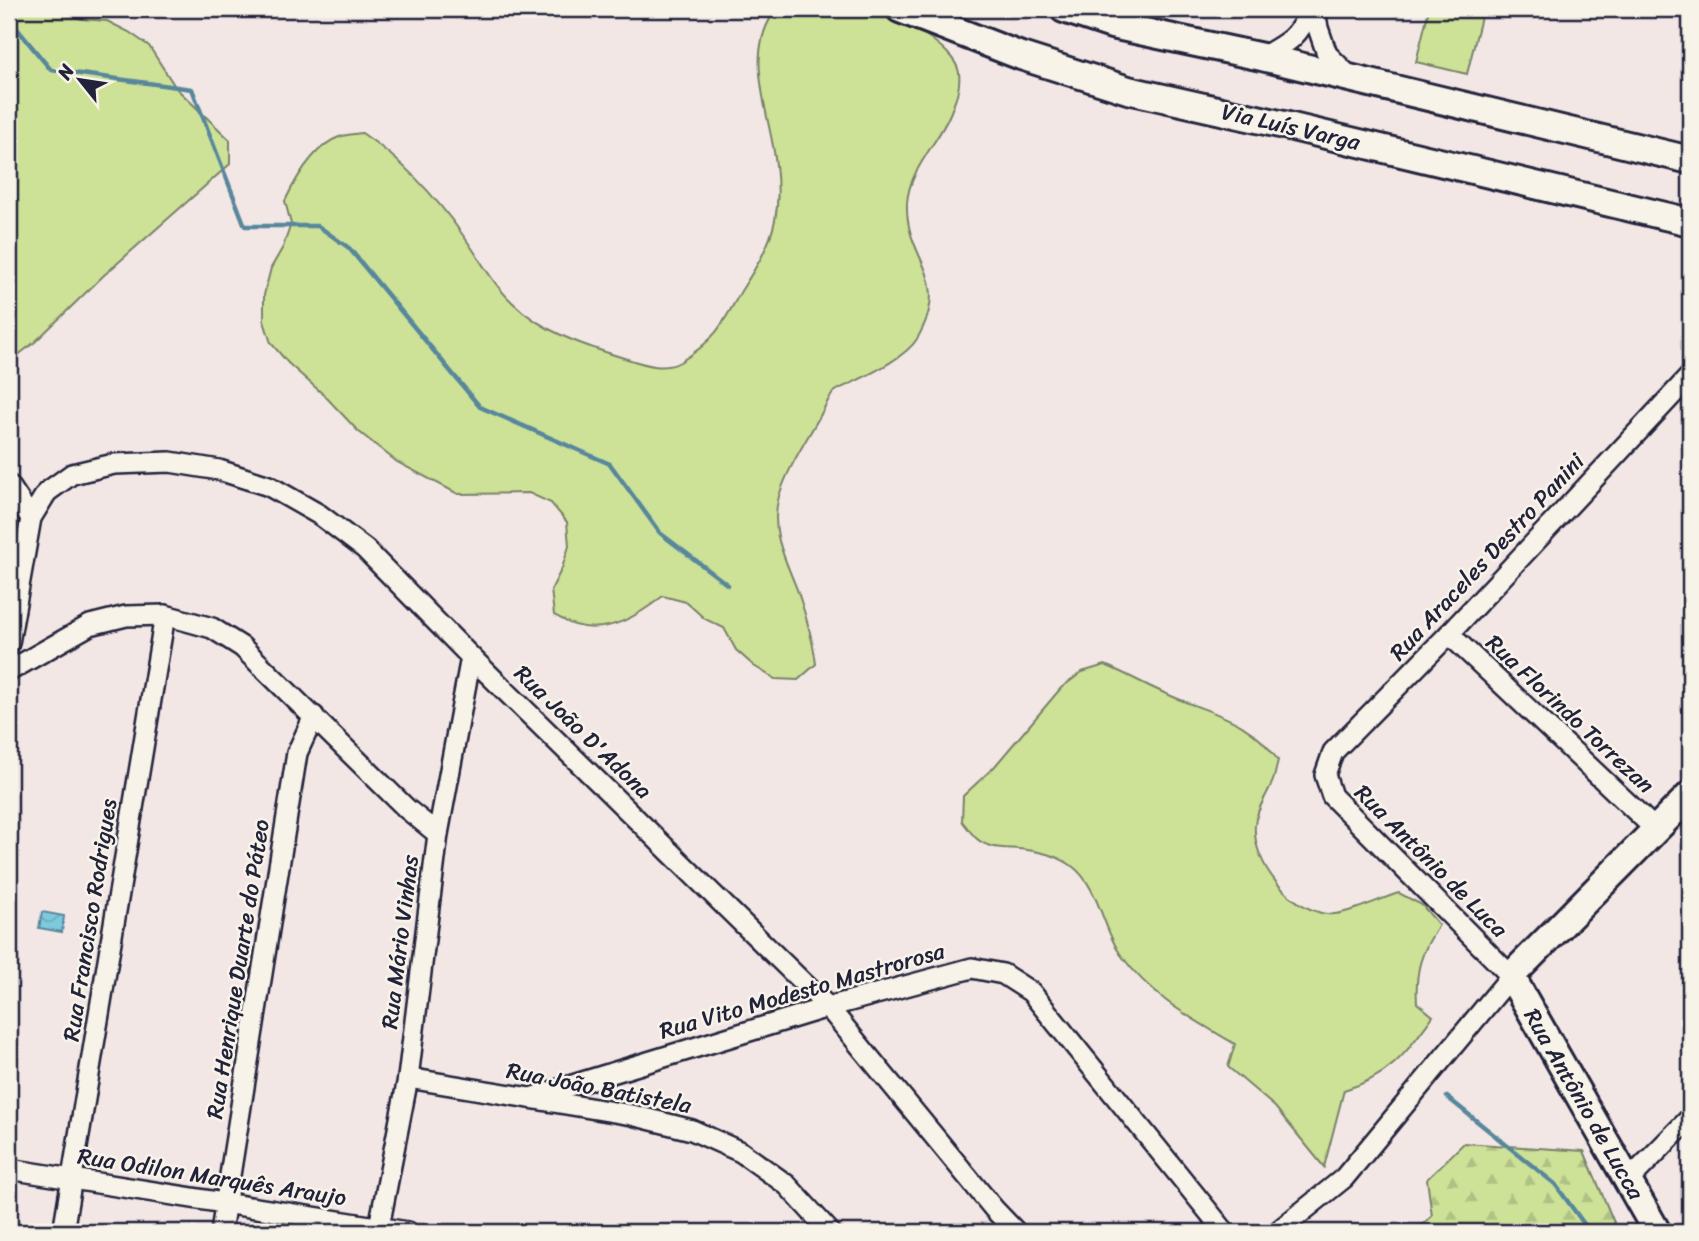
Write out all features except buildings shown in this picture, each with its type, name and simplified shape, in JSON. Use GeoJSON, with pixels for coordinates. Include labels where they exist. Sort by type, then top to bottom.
{"type":"FeatureCollection","features":[{"type":"Feature","properties":{"kind":"main road","name":"Via Luís Varga"},"geometry":{"type":"LineString","coordinates":[[900,9],[1021,56],[1128,90],[1690,222]]}},
{"type":"Feature","properties":{"kind":"main road"},"geometry":{"type":"LineString","coordinates":[[1064,9],[1112,25],[1262,57],[1690,160]]}},
{"type":"Feature","properties":{"kind":"main road"},"geometry":{"type":"LineString","coordinates":[[1511,976],[1690,795]]}},
{"type":"Feature","properties":{"kind":"main road","name":"Rua Antônio de Lucca"},"geometry":{"type":"LineString","coordinates":[[1511,976],[1657,1232]]}},
{"type":"Feature","properties":{"kind":"street"},"geometry":{"type":"LineString","coordinates":[[1262,57],[1287,43],[1304,25],[1312,9]]}},
{"type":"Feature","properties":{"kind":"street"},"geometry":{"type":"LineString","coordinates":[[1312,9],[1327,54],[1353,79]]}},
{"type":"Feature","properties":{"kind":"street","name":"Rua Araceles Destro Panini"},"geometry":{"type":"LineString","coordinates":[[1325,775],[1333,752],[1449,634],[1690,376]]}},
{"type":"Feature","properties":{"kind":"street","name":"Rua João D'Adona"},"geometry":{"type":"LineString","coordinates":[[31,518],[47,492],[72,474],[114,464],[170,462],[219,470],[268,486],[320,514],[365,549],[471,657],[828,1007],[993,1209],[1016,1232]]}},
{"type":"Feature","properties":{"kind":"street"},"geometry":{"type":"LineString","coordinates":[[9,485],[31,518],[9,643]]}},
{"type":"Feature","properties":{"kind":"street"},"geometry":{"type":"LineString","coordinates":[[9,671],[90,625],[126,616],[165,615],[212,628],[242,647],[407,809],[438,834]]}},
{"type":"Feature","properties":{"kind":"street","name":"Rua Francisco Rodrigues"},"geometry":{"type":"LineString","coordinates":[[63,1232],[165,615]]}},
{"type":"Feature","properties":{"kind":"street","name":"Rua Florindo Torrezan"},"geometry":{"type":"LineString","coordinates":[[1449,634],[1656,830]]}},
{"type":"Feature","properties":{"kind":"street","name":"Rua Mário Vinhas"},"geometry":{"type":"LineString","coordinates":[[379,1230],[408,1078],[438,834],[471,657]]}},
{"type":"Feature","properties":{"kind":"street","name":"Rua Henrique Duarte do Páteo"},"geometry":{"type":"LineString","coordinates":[[221,1232],[298,753],[314,716]]}},
{"type":"Feature","properties":{"kind":"street","name":"Rua Antônio de Luca"},"geometry":{"type":"LineString","coordinates":[[1325,775],[1332,796],[1511,976]]}},
{"type":"Feature","properties":{"kind":"street","name":"Rua Vito Modesto Mastrorosa"},"geometry":{"type":"LineString","coordinates":[[530,1098],[828,1007],[972,968],[1003,974],[1031,992],[1225,1232]]}},
{"type":"Feature","properties":{"kind":"street"},"geometry":{"type":"LineString","coordinates":[[1277,1232],[1344,1178],[1511,976]]}},
{"type":"Feature","properties":{"kind":"street","name":"Rua João Batistela"},"geometry":{"type":"LineString","coordinates":[[408,1078],[632,1115],[692,1130],[741,1152],[787,1185],[830,1232]]}},
{"type":"Feature","properties":{"kind":"street"},"geometry":{"type":"LineString","coordinates":[[1628,1181],[1690,1118]]}},
{"type":"Feature","properties":{"kind":"street","name":"Rua Odilon Marquês Araujo"},"geometry":{"type":"LineString","coordinates":[[9,1169],[379,1230],[408,1232]]}},
{"type":"Feature","properties":{"kind":"green space"},"geometry":{"type":"Polygon","coordinates":[[[856,8],[878,11],[906,23],[935,42],[947,52],[959,73],[957,94],[950,114],[912,180],[907,204],[908,224],[930,283],[931,299],[927,317],[917,339],[905,352],[878,370],[833,393],[792,465],[779,496],[776,509],[777,534],[798,592],[816,664],[798,680],[775,679],[754,666],[736,650],[724,628],[705,619],[686,602],[663,596],[633,616],[599,627],[572,624],[554,615],[551,590],[569,546],[567,522],[551,503],[529,493],[458,494],[397,462],[358,431],[325,396],[288,363],[271,343],[264,321],[264,295],[271,268],[283,247],[291,224],[285,201],[289,192],[314,155],[330,141],[362,133],[391,155],[431,194],[499,287],[512,302],[537,322],[579,343],[652,366],[673,365],[692,355],[723,323],[761,257],[773,230],[777,210],[777,180],[762,91],[760,56],[762,39],[777,9],[856,8]]]}},
{"type":"Feature","properties":{"kind":"green space"},"geometry":{"type":"Polygon","coordinates":[[[9,9],[51,9],[82,19],[107,21],[149,46],[176,88],[230,140],[230,164],[103,276],[35,342],[9,362],[9,9]]]}},
{"type":"Feature","properties":{"kind":"green space"},"geometry":{"type":"Polygon","coordinates":[[[1429,9],[1483,9],[1467,74],[1416,62],[1429,9]]]}},
{"type":"Feature","properties":{"kind":"green space"},"geometry":{"type":"Polygon","coordinates":[[[1105,665],[1241,726],[1266,746],[1278,760],[1272,782],[1257,815],[1256,840],[1267,869],[1287,894],[1313,910],[1334,914],[1399,893],[1422,905],[1439,925],[1424,953],[1417,981],[1417,1003],[1433,1016],[1396,1062],[1374,1078],[1344,1090],[1324,1167],[1275,1107],[1228,1067],[1235,1044],[1173,1006],[1133,970],[1115,945],[1089,885],[1072,866],[1051,855],[987,845],[976,838],[962,821],[963,796],[995,766],[1061,688],[1082,672],[1105,665]]]}},
{"type":"Feature","properties":{"kind":"green space"},"geometry":{"type":"Polygon","coordinates":[[[1464,1143],[1584,1151],[1618,1232],[1414,1232],[1432,1216],[1427,1179],[1464,1143]]]}},
{"type":"Feature","properties":{"kind":"water"},"geometry":{"type":"Polygon","coordinates":[[[42,912],[64,916],[62,932],[39,928],[42,912]]]}},
{"type":"Feature","properties":{"kind":"waterway"},"geometry":{"type":"LineString","coordinates":[[9,19],[51,70],[192,89],[245,226],[318,226],[349,248],[480,407],[610,464],[660,533],[728,585]]}},
{"type":"Feature","properties":{"kind":"waterway"},"geometry":{"type":"LineString","coordinates":[[1447,1097],[1555,1184],[1590,1232]]}}]}
